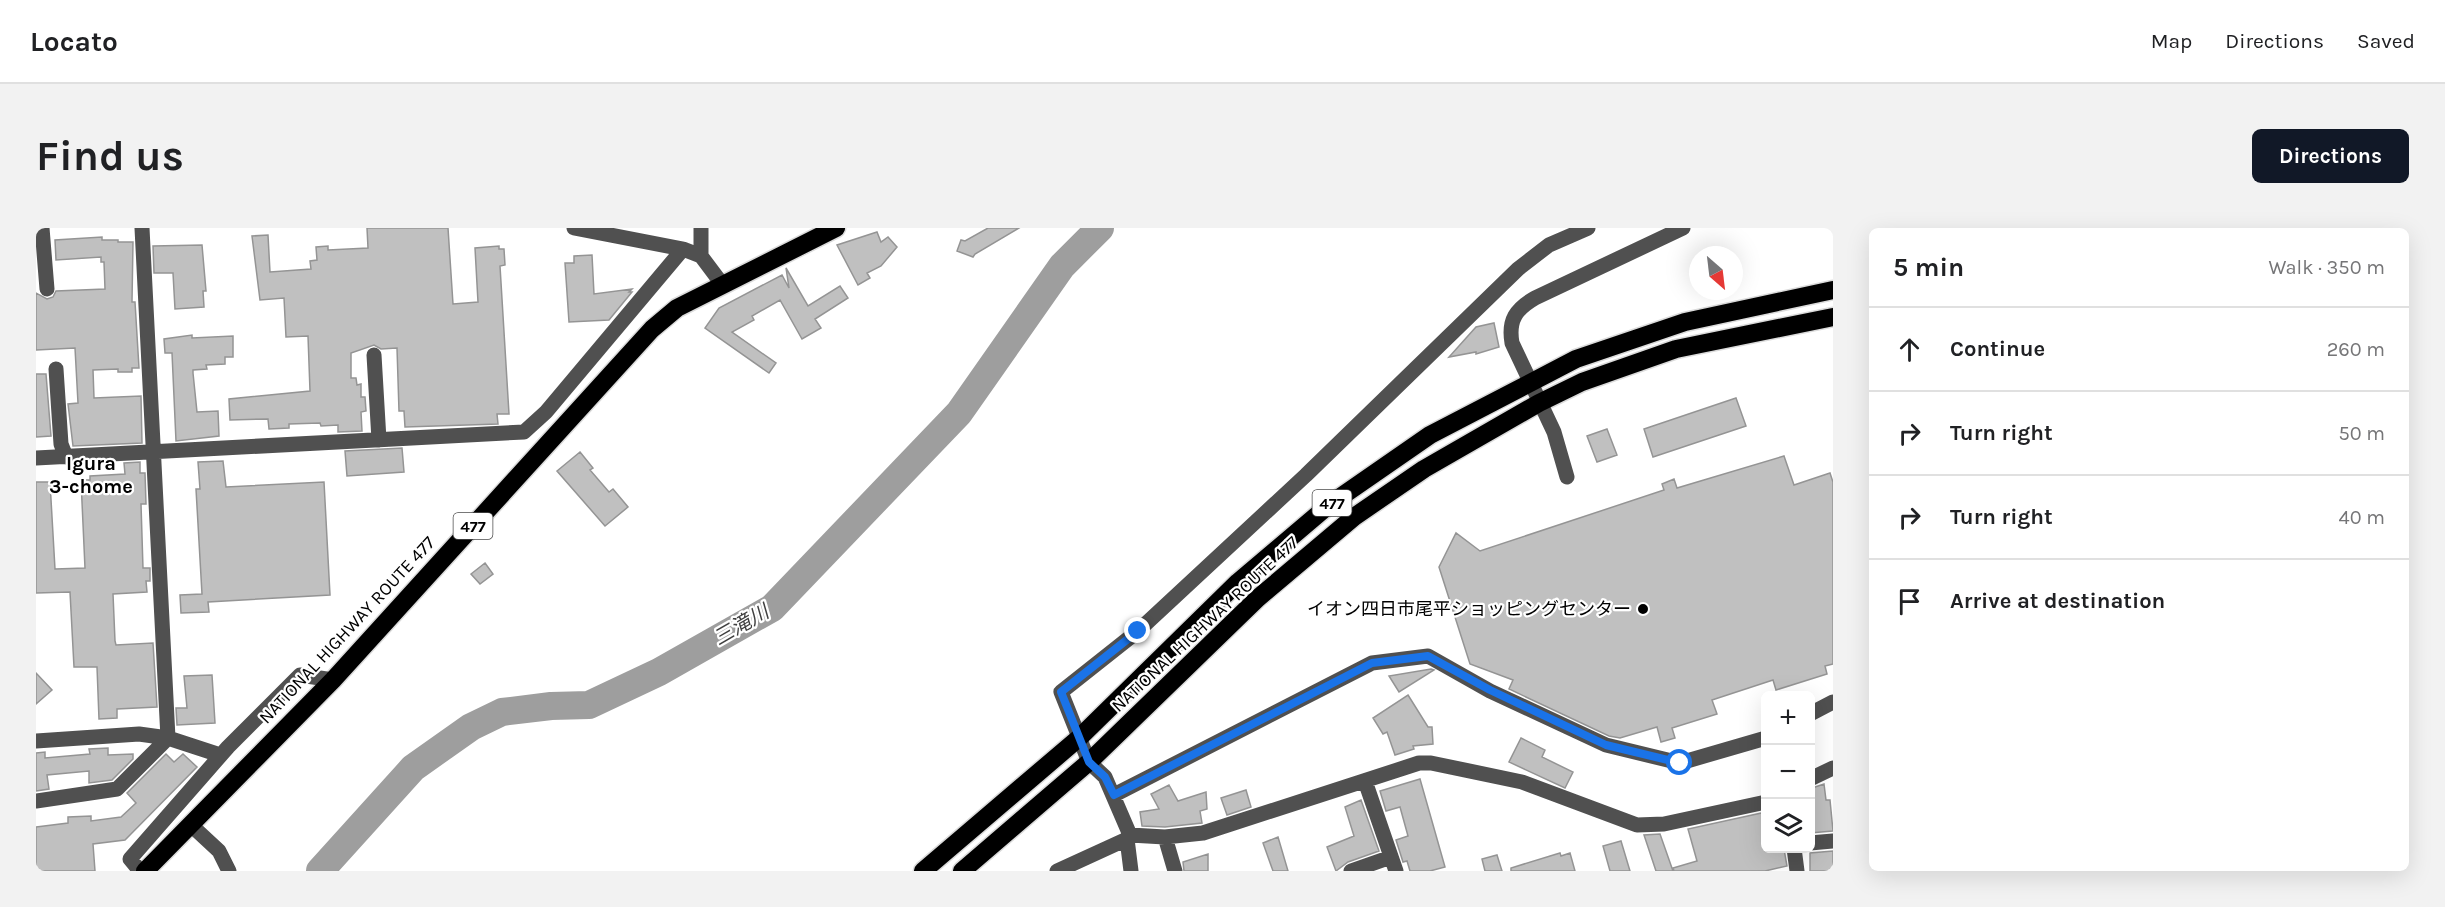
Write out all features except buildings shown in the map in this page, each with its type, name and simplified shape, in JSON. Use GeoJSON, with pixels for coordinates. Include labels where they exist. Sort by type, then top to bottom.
{"type":"FeatureCollection","features":[{"type":"Feature","properties":{"kind":"highway","name":"NATIONAL HIGHWAY ROUTE 477"},"geometry":{"type":"LineString","coordinates":[[145,871],[333,680],[652,328],[677,308],[836,228]]}},
{"type":"Feature","properties":{"kind":"highway","name":"NATIONAL HIGHWAY ROUTE 477"},"geometry":{"type":"LineString","coordinates":[[923,871],[1080,737],[1238,582],[1329,505],[1430,435],[1576,359],[1685,322],[1833,290]]}},
{"type":"Feature","properties":{"kind":"highway","name":"NATIONAL HIGHWAY ROUTE 477"},"geometry":{"type":"LineString","coordinates":[[962,871],[1089,762],[1258,598],[1354,518],[1424,469],[1539,403],[1592,378],[1676,349],[1833,317]]}},
{"type":"Feature","properties":{"kind":"street"},"geometry":{"type":"LineString","coordinates":[[42,228],[47,289]]}},
{"type":"Feature","properties":{"kind":"street"},"geometry":{"type":"LineString","coordinates":[[36,801],[117,789],[168,738],[142,228]]}},
{"type":"Feature","properties":{"kind":"street"},"geometry":{"type":"LineString","coordinates":[[574,228],[683,249],[701,256],[722,284]]}},
{"type":"Feature","properties":{"kind":"street"},"geometry":{"type":"LineString","coordinates":[[701,228],[701,256]]}},
{"type":"Feature","properties":{"kind":"street"},"geometry":{"type":"LineString","coordinates":[[1131,871],[1129,837],[1114,795],[1105,777],[1089,762],[1061,692],[1147,623],[1355,428],[1509,276],[1549,245],[1588,228]]}},
{"type":"Feature","properties":{"kind":"street"},"geometry":{"type":"LineString","coordinates":[[1567,477],[1554,432],[1529,382],[1510,332],[1515,313],[1522,306],[1683,228]]}},
{"type":"Feature","properties":{"kind":"street"},"geometry":{"type":"LineString","coordinates":[[36,458],[153,454],[524,432],[553,404],[683,249]]}},
{"type":"Feature","properties":{"kind":"street"},"geometry":{"type":"LineString","coordinates":[[1724,338],[1833,326]]}},
{"type":"Feature","properties":{"kind":"street"},"geometry":{"type":"LineString","coordinates":[[374,355],[380,440]]}},
{"type":"Feature","properties":{"kind":"street"},"geometry":{"type":"LineString","coordinates":[[57,369],[61,444],[66,457]]}},
{"type":"Feature","properties":{"kind":"street"},"geometry":{"type":"LineString","coordinates":[[1114,795],[1372,663],[1428,656],[1490,690],[1606,745],[1680,763],[1761,739]]}},
{"type":"Feature","properties":{"kind":"street"},"geometry":{"type":"LineString","coordinates":[[140,871],[130,859],[220,755],[300,675],[333,680]]}},
{"type":"Feature","properties":{"kind":"street"},"geometry":{"type":"LineString","coordinates":[[1815,711],[1833,702]]}},
{"type":"Feature","properties":{"kind":"street"},"geometry":{"type":"LineString","coordinates":[[36,741],[139,734],[168,738],[220,755]]}},
{"type":"Feature","properties":{"kind":"street"},"geometry":{"type":"LineString","coordinates":[[1057,871],[1129,837],[1165,837],[1203,833],[1419,763],[1431,763],[1522,782],[1637,825],[1664,824],[1761,803]]}},
{"type":"Feature","properties":{"kind":"street"},"geometry":{"type":"LineString","coordinates":[[1815,777],[1833,768]]}},
{"type":"Feature","properties":{"kind":"street"},"geometry":{"type":"LineString","coordinates":[[1351,871],[1393,864],[1365,781]]}},
{"type":"Feature","properties":{"kind":"street"},"geometry":{"type":"LineString","coordinates":[[191,825],[219,851],[230,871]]}},
{"type":"Feature","properties":{"kind":"street"},"geometry":{"type":"LineString","coordinates":[[1165,837],[1175,871]]}},
{"type":"Feature","properties":{"kind":"street"},"geometry":{"type":"LineString","coordinates":[[1815,843],[1833,841]]}},
{"type":"Feature","properties":{"kind":"street"},"geometry":{"type":"LineString","coordinates":[[1792,870],[1794,853]]}},
{"type":"Feature","properties":{"kind":"waterway","name":"三滝川"},"geometry":{"type":"LineString","coordinates":[[320,871],[413,768],[471,727],[502,712],[551,706],[589,705],[659,672],[772,608],[959,413],[1062,266],[1100,228]]}},
{"type":"Feature","properties":{"kind":"place","name":"イオン四日市尾平ショッピングセンター"},"geometry":{"type":"Point","coordinates":[1643,609]}},
{"type":"Feature","properties":{"kind":"district","name":"Igura 3-chome"},"geometry":{"type":"Point","coordinates":[91,474]}},
{"type":"Feature","properties":{"kind":"route"},"geometry":{"type":"LineString","coordinates":[[1138,631],[1061,692],[1089,762],[1105,777],[1114,795],[1372,663],[1428,656],[1490,690],[1606,745],[1680,763]]}}]}
